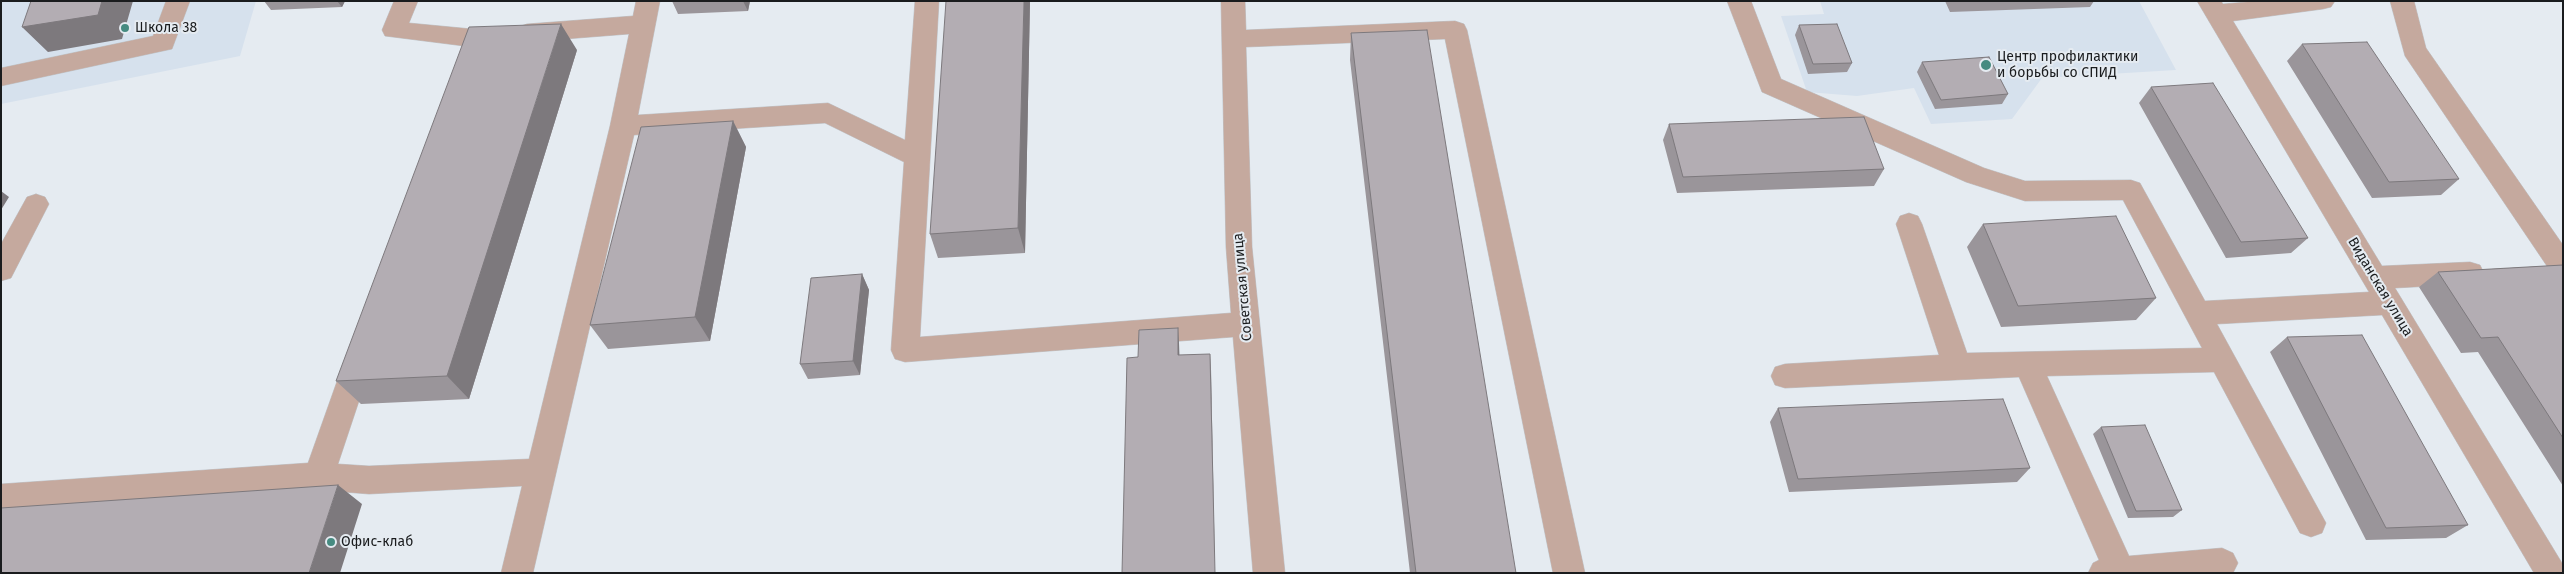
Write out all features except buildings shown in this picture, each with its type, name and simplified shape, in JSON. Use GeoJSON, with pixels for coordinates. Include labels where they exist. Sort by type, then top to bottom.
{"type":"FeatureCollection","features":[{"type":"Feature","properties":{"kind":"street"},"geometry":{"type":"LineString","coordinates":[[1,76],[163,43],[178,1]]}},
{"type":"Feature","properties":{"kind":"street"},"geometry":{"type":"LineString","coordinates":[[406,1],[394,30],[472,38],[645,13],[623,126],[517,573]]}},
{"type":"Feature","properties":{"kind":"street"},"geometry":{"type":"LineString","coordinates":[[927,1],[905,350],[1246,324]]}},
{"type":"Feature","properties":{"kind":"street","name":"Советская улица"},"geometry":{"type":"LineString","coordinates":[[1233,1],[1239,248],[1269,573]]}},
{"type":"Feature","properties":{"kind":"street"},"geometry":{"type":"LineString","coordinates":[[1739,1],[1771,84],[1975,175],[2025,191],[2131,190],[2311,523]]}},
{"type":"Feature","properties":{"kind":"street"},"geometry":{"type":"LineString","coordinates":[[2212,7],[2243,12],[2323,1]]}},
{"type":"Feature","properties":{"kind":"street"},"geometry":{"type":"LineString","coordinates":[[2402,1],[2414,50],[2563,268],[2534,271]]}},
{"type":"Feature","properties":{"kind":"street","name":"Виданская улица"},"geometry":{"type":"LineString","coordinates":[[2212,7],[2551,573]]}},
{"type":"Feature","properties":{"kind":"street"},"geometry":{"type":"LineString","coordinates":[[1234,39],[1455,30],[1569,573]]}},
{"type":"Feature","properties":{"kind":"street"},"geometry":{"type":"LineString","coordinates":[[462,64],[472,38]]}},
{"type":"Feature","properties":{"kind":"street"},"geometry":{"type":"LineString","coordinates":[[623,126],[828,113],[917,157]]}},
{"type":"Feature","properties":{"kind":"street"},"geometry":{"type":"LineString","coordinates":[[1,270],[36,204]]}},
{"type":"Feature","properties":{"kind":"street"},"geometry":{"type":"LineString","coordinates":[[1909,224],[1957,366]]}},
{"type":"Feature","properties":{"kind":"street"},"geometry":{"type":"LineString","coordinates":[[2374,278],[2496,272]]}},
{"type":"Feature","properties":{"kind":"street"},"geometry":{"type":"LineString","coordinates":[[2197,313],[2389,303]]}},
{"type":"Feature","properties":{"kind":"street"},"geometry":{"type":"LineString","coordinates":[[319,476],[368,335]]}},
{"type":"Feature","properties":{"kind":"street"},"geometry":{"type":"LineString","coordinates":[[1786,376],[1957,366],[2223,360]]}},
{"type":"Feature","properties":{"kind":"street"},"geometry":{"type":"LineString","coordinates":[[2028,364],[2112,572],[2222,563]]}},
{"type":"Feature","properties":{"kind":"street"},"geometry":{"type":"LineString","coordinates":[[1,498],[319,476],[369,480],[541,472]]}},
{"type":"Feature","properties":{"kind":"shaded area","name":"Школа 38"},"geometry":{"type":"Polygon","coordinates":[[[1,1],[256,1],[240,56],[1,104],[1,1]]]}},
{"type":"Feature","properties":{"kind":"shaded area","name":"Центр профилактики и борьбы со СПИД"},"geometry":{"type":"Polygon","coordinates":[[[1820,1],[2139,1],[2176,70],[2042,78],[2012,119],[1931,124],[1914,88],[1857,96],[1807,92],[1781,16],[1824,14],[1820,1]]]}},
{"type":"Feature","properties":{"kind":"place","name":"Школа 38"},"geometry":{"type":"Point","coordinates":[125,28]}},
{"type":"Feature","properties":{"kind":"place","name":"Центр профилактики и борьбы со СПИД"},"geometry":{"type":"Point","coordinates":[1986,65]}},
{"type":"Feature","properties":{"kind":"place","name":"Офис-клаб"},"geometry":{"type":"Point","coordinates":[331,542]}}]}
